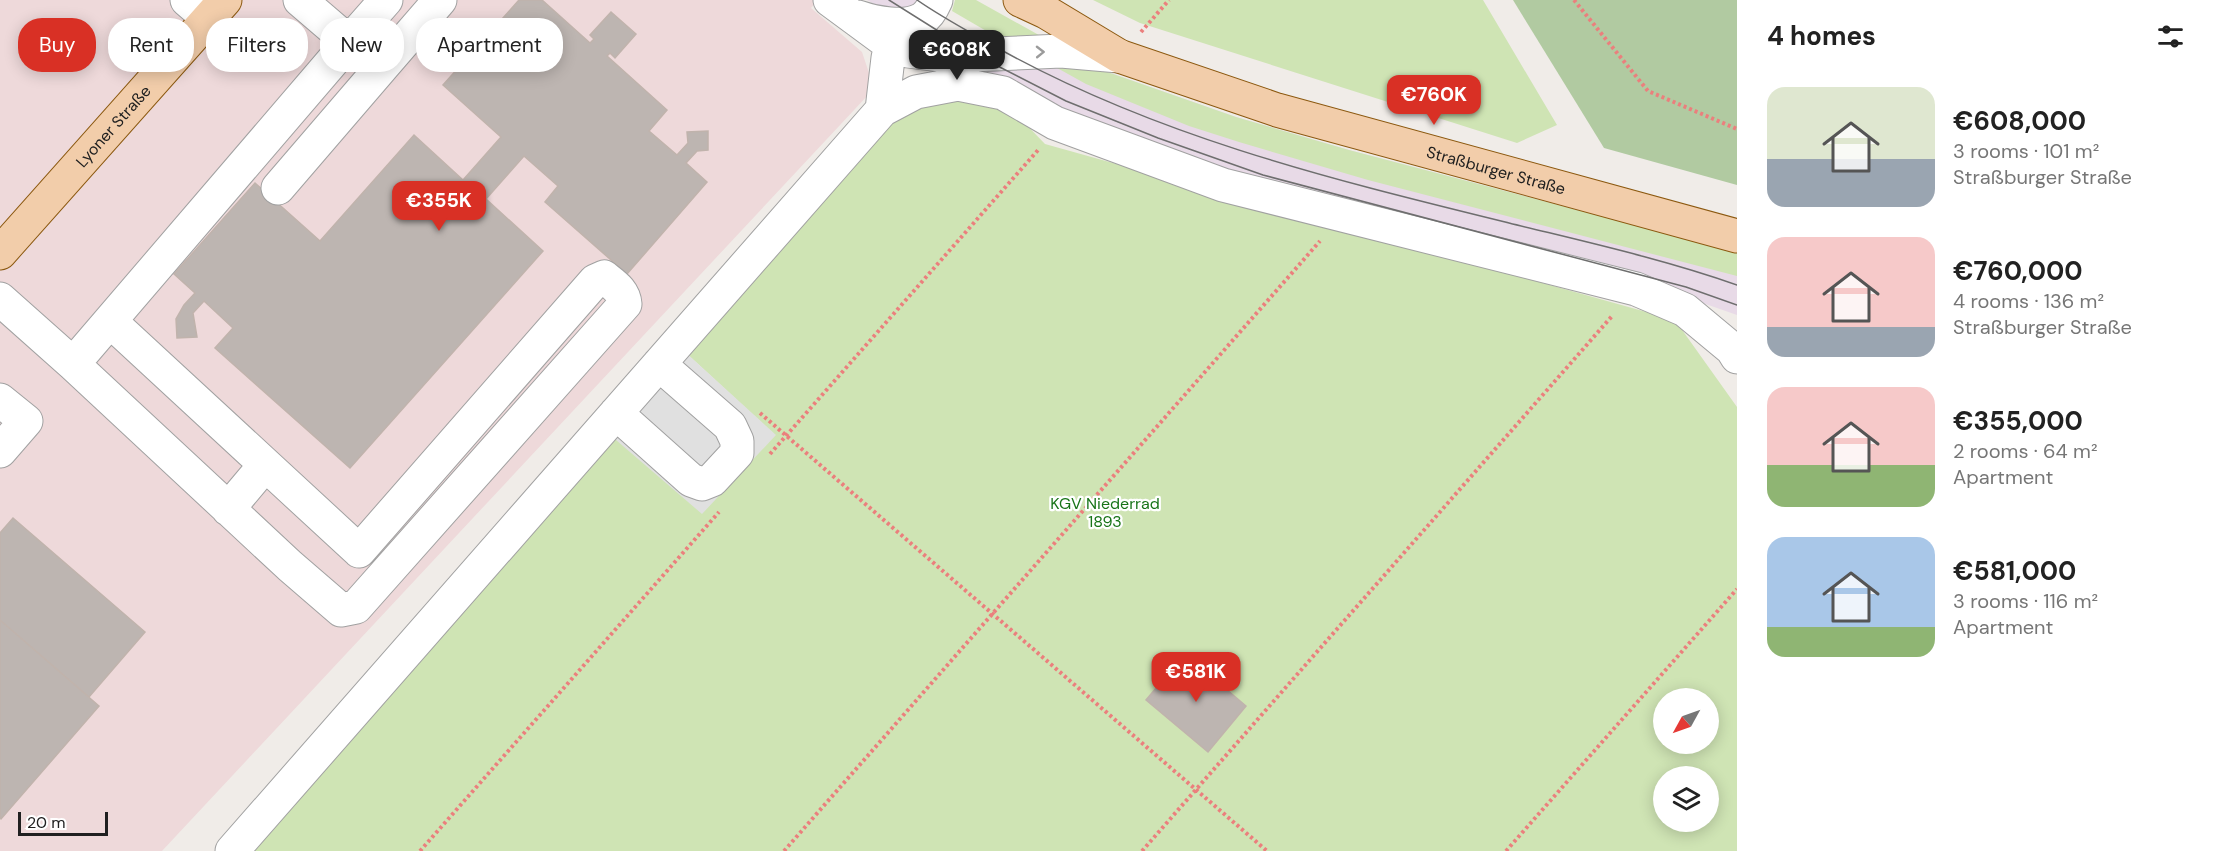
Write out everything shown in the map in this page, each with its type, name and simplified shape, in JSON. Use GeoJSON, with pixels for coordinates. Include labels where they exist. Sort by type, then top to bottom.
{"type":"FeatureCollection","features":[{"type":"Feature","properties":{"kind":"main road","name":"Straßburger Straße"},"geometry":{"type":"LineString","coordinates":[[1020,0],[1127,48],[1277,110],[1737,236]]}},
{"type":"Feature","properties":{"kind":"main road","name":"Lyoner Straße"},"geometry":{"type":"LineString","coordinates":[[0,253],[207,6]]}},
{"type":"Feature","properties":{"kind":"street"},"geometry":{"type":"LineString","coordinates":[[300,0],[321,18]]}},
{"type":"Feature","properties":{"kind":"street"},"geometry":{"type":"LineString","coordinates":[[370,18],[386,0]]}},
{"type":"Feature","properties":{"kind":"street"},"geometry":{"type":"LineString","coordinates":[[404,42],[440,0]]}},
{"type":"Feature","properties":{"kind":"street","name":"Straßburger Straße"},"geometry":{"type":"LineString","coordinates":[[839,7],[875,23],[892,25],[924,18],[932,10],[936,0]]}},
{"type":"Feature","properties":{"kind":"street","name":"Straßburger Straße"},"geometry":{"type":"LineString","coordinates":[[839,7],[891,45],[908,51],[949,56],[1127,48]]}},
{"type":"Feature","properties":{"kind":"street"},"geometry":{"type":"LineString","coordinates":[[882,110],[891,45]]}},
{"type":"Feature","properties":{"kind":"street"},"geometry":{"type":"LineString","coordinates":[[73,364],[323,72]]}},
{"type":"Feature","properties":{"kind":"street"},"geometry":{"type":"LineString","coordinates":[[278,188],[378,72]]}},
{"type":"Feature","properties":{"kind":"street"},"geometry":{"type":"LineString","coordinates":[[232,851],[882,110],[916,92],[958,84],[1003,93],[1055,123],[1223,185],[1636,289],[1685,310],[1732,349],[1737,357]]}},
{"type":"Feature","properties":{"kind":"street"},"geometry":{"type":"LineString","coordinates":[[0,299],[341,610],[356,607],[625,304],[620,291],[604,277],[595,281],[359,551]]}},
{"type":"Feature","properties":{"kind":"street"},"geometry":{"type":"LineString","coordinates":[[110,321],[385,575]]}},
{"type":"Feature","properties":{"kind":"street"},"geometry":{"type":"LineString","coordinates":[[616,413],[692,480],[702,484],[712,480],[737,453],[737,441],[730,426],[659,364]]}},
{"type":"Feature","properties":{"kind":"street"},"geometry":{"type":"LineString","coordinates":[[0,400],[26,421],[0,451]]}},
{"type":"Feature","properties":{"kind":"street"},"geometry":{"type":"LineString","coordinates":[[228,509],[266,465]]}},
{"type":"Feature","properties":{"kind":"path"},"geometry":{"type":"LineString","coordinates":[[1127,48],[1169,0]]}},
{"type":"Feature","properties":{"kind":"path"},"geometry":{"type":"LineString","coordinates":[[1574,0],[1648,91],[1737,129]]}},
{"type":"Feature","properties":{"kind":"path"},"geometry":{"type":"LineString","coordinates":[[784,851],[1327,234]]}},
{"type":"Feature","properties":{"kind":"path"},"geometry":{"type":"LineString","coordinates":[[1142,851],[1619,307]]}},
{"type":"Feature","properties":{"kind":"path"},"geometry":{"type":"LineString","coordinates":[[752,406],[1266,851]]}},
{"type":"Feature","properties":{"kind":"path"},"geometry":{"type":"LineString","coordinates":[[1506,851],[1737,589]]}},
{"type":"Feature","properties":{"kind":"shaded area"},"geometry":{"type":"Polygon","coordinates":[[[0,0],[818,0],[811,8],[862,52],[870,76],[869,94],[162,851],[0,851],[0,0]]]}},
{"type":"Feature","properties":{"kind":"shaded area"},"geometry":{"type":"Polygon","coordinates":[[[867,0],[926,0],[897,17],[867,0]]]}},
{"type":"Feature","properties":{"kind":"shaded area"},"geometry":{"type":"Polygon","coordinates":[[[1050,64],[1099,69],[1236,117],[1349,150],[1737,252],[1737,315],[1677,294],[1242,178],[1068,114],[979,67],[1050,64]]]}},
{"type":"Feature","properties":{"kind":"shaded area"},"geometry":{"type":"Polygon","coordinates":[[[685,352],[776,435],[702,514],[609,434],[685,352]]]}},
{"type":"Feature","properties":{"kind":"green space"},"geometry":{"type":"Polygon","coordinates":[[[955,0],[976,0],[1046,39],[1007,43],[952,11],[955,0]]]}},
{"type":"Feature","properties":{"kind":"green space"},"geometry":{"type":"Polygon","coordinates":[[[1093,0],[1483,0],[1557,125],[1517,143],[1140,23],[1093,0]]]}},
{"type":"Feature","properties":{"kind":"green space"},"geometry":{"type":"Polygon","coordinates":[[[1513,0],[1737,0],[1737,185],[1604,148],[1513,0]]]}},
{"type":"Feature","properties":{"kind":"green space"},"geometry":{"type":"Polygon","coordinates":[[[1050,64],[1099,69],[1236,117],[1349,150],[1737,252],[1737,276],[1368,180],[1239,142],[1189,126],[1086,84],[1050,64]]]}},
{"type":"Feature","properties":{"kind":"green space","name":"KGV Niederrad 1893"},"geometry":{"type":"Polygon","coordinates":[[[960,96],[1016,114],[1045,144],[1675,320],[1737,407],[1737,851],[241,851],[609,434],[775,435],[685,352],[894,117],[960,96]]]}},
{"type":"Feature","properties":{"kind":"building"},"geometry":{"type":"Polygon","coordinates":[[[519,0],[542,0],[562,18],[503,18],[519,0]]]}},
{"type":"Feature","properties":{"kind":"building"},"geometry":{"type":"Polygon","coordinates":[[[611,12],[636,34],[615,58],[610,53],[607,56],[667,110],[649,131],[677,155],[688,143],[687,132],[708,131],[708,150],[697,151],[686,163],[707,182],[627,274],[545,202],[558,186],[524,156],[486,199],[543,251],[350,468],[215,348],[233,328],[204,301],[193,313],[197,337],[177,338],[176,319],[184,305],[195,293],[174,274],[255,183],[320,241],[414,135],[463,180],[501,137],[443,85],[455,72],[563,72],[563,19],[590,43],[594,39],[590,35],[611,12]]]}},
{"type":"Feature","properties":{"kind":"building"},"geometry":{"type":"Polygon","coordinates":[[[13,518],[145,632],[89,697],[0,620],[0,533],[13,518]]]}},
{"type":"Feature","properties":{"kind":"building"},"geometry":{"type":"Polygon","coordinates":[[[0,620],[99,706],[1,819],[0,818],[0,620]]]}},
{"type":"Feature","properties":{"kind":"building"},"geometry":{"type":"Polygon","coordinates":[[[1185,654],[1246,706],[1208,752],[1146,700],[1185,654]]]}},
{"type":"Feature","properties":{"kind":"tram line"},"geometry":{"type":"LineString","coordinates":[[889,0],[978,56],[1066,101],[1158,138],[1263,175],[1686,287],[1737,305]]}},
{"type":"Feature","properties":{"kind":"tram line"},"geometry":{"type":"LineString","coordinates":[[917,0],[943,17],[1049,75],[1176,129],[1308,171],[1624,251],[1737,285]]}}]}
